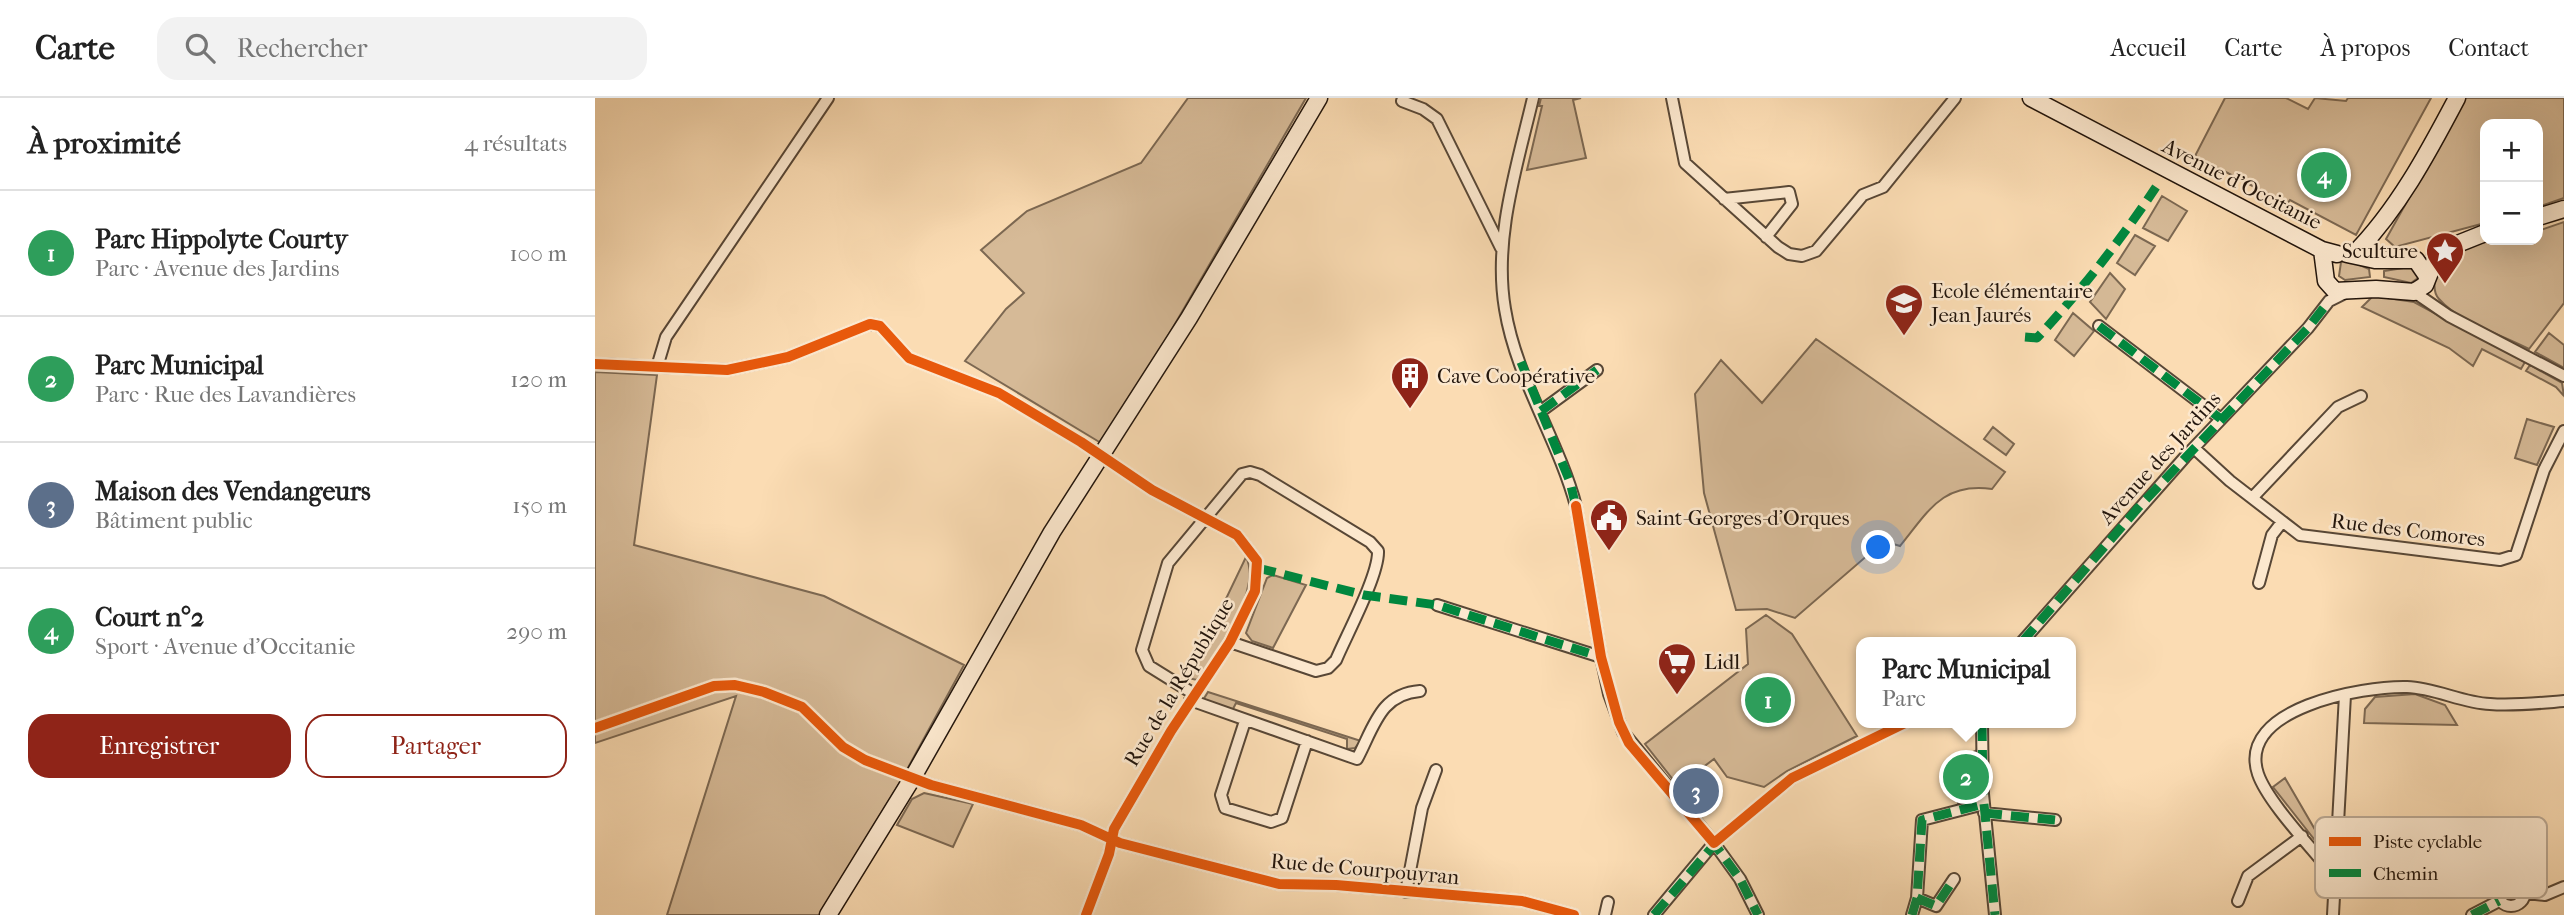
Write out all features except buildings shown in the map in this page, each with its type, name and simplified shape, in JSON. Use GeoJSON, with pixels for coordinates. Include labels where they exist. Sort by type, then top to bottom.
{"type":"FeatureCollection","features":[{"type":"Feature","properties":{"kind":"street"},"geometry":{"type":"LineString","coordinates":[[595,364],[657,366],[666,337],[828,98]]}},
{"type":"Feature","properties":{"kind":"street"},"geometry":{"type":"LineString","coordinates":[[828,915],[913,777],[1052,532],[1215,276],[1319,98]]}},
{"type":"Feature","properties":{"kind":"street"},"geometry":{"type":"LineString","coordinates":[[1533,98],[1501,248],[1507,318],[1576,506],[1609,694],[1629,743],[1714,843],[1740,878],[1758,915]]}},
{"type":"Feature","properties":{"kind":"street"},"geometry":{"type":"LineString","coordinates":[[1672,98],[1685,163],[1766,237],[1789,254],[1802,256],[1816,251],[1863,195],[1883,187],[1955,98]]}},
{"type":"Feature","properties":{"kind":"street","name":"Avenue d'Occitanie"},"geometry":{"type":"LineString","coordinates":[[2031,98],[2334,256],[2416,260]]}},
{"type":"Feature","properties":{"kind":"street"},"geometry":{"type":"LineString","coordinates":[[2422,284],[2329,294],[2334,256],[2375,232],[2411,180],[2457,98]]}},
{"type":"Feature","properties":{"kind":"street"},"geometry":{"type":"LineString","coordinates":[[1402,101],[1423,109],[1437,119],[1501,248]]}},
{"type":"Feature","properties":{"kind":"street"},"geometry":{"type":"LineString","coordinates":[[1724,199],[1789,192],[1792,204],[1766,237]]}},
{"type":"Feature","properties":{"kind":"street"},"geometry":{"type":"LineString","coordinates":[[2543,215],[2564,209]]}},
{"type":"Feature","properties":{"kind":"street"},"geometry":{"type":"LineString","coordinates":[[2375,232],[2375,260]]}},
{"type":"Feature","properties":{"kind":"street"},"geometry":{"type":"LineString","coordinates":[[2480,235],[2416,260],[2421,264],[2422,284],[2442,311],[2564,376]]}},
{"type":"Feature","properties":{"kind":"street"},"geometry":{"type":"LineString","coordinates":[[2422,284],[2444,249]]}},
{"type":"Feature","properties":{"kind":"street","name":"Avenue des Jardins"},"geometry":{"type":"LineString","coordinates":[[2026,637],[2194,448],[2308,328],[2329,294]]}},
{"type":"Feature","properties":{"kind":"street","name":"Rue de la République"},"geometry":{"type":"LineString","coordinates":[[657,366],[699,370],[744,367],[807,350],[870,324],[880,327],[909,358],[999,393],[1081,442],[1152,490],[1237,536],[1257,561],[1255,591],[1230,642],[1192,697],[1111,838],[1109,854],[1086,915]]}},
{"type":"Feature","properties":{"kind":"street"},"geometry":{"type":"LineString","coordinates":[[2099,326],[2221,419]]}},
{"type":"Feature","properties":{"kind":"street"},"geometry":{"type":"LineString","coordinates":[[1541,411],[1597,370]]}},
{"type":"Feature","properties":{"kind":"street"},"geometry":{"type":"LineString","coordinates":[[2253,497],[2338,407],[2361,396]]}},
{"type":"Feature","properties":{"kind":"street","name":"Rue des Comores"},"geometry":{"type":"LineString","coordinates":[[2194,448],[2300,535],[2500,560],[2516,555],[2544,470],[2564,431]]}},
{"type":"Feature","properties":{"kind":"street"},"geometry":{"type":"LineString","coordinates":[[1230,642],[1316,671],[1328,668],[1336,660],[1377,562],[1378,551],[1370,542],[1250,472],[1237,478],[1168,563],[1142,650],[1149,666],[1192,697],[1245,721],[1357,758],[1386,704],[1401,692],[1420,691]]}},
{"type":"Feature","properties":{"kind":"street"},"geometry":{"type":"LineString","coordinates":[[2259,583],[2272,535],[2282,522]]}},
{"type":"Feature","properties":{"kind":"street"},"geometry":{"type":"LineString","coordinates":[[1437,606],[1601,657]]}},
{"type":"Feature","properties":{"kind":"street","name":"Rue de Courpouyran"},"geometry":{"type":"LineString","coordinates":[[595,728],[714,686],[735,685],[764,692],[802,707],[854,754],[913,777],[1055,817],[1111,838],[1279,884],[1336,885],[1522,901],[1574,915]]}},
{"type":"Feature","properties":{"kind":"street"},"geometry":{"type":"LineString","coordinates":[[2315,852],[2264,787],[2259,775],[2256,752],[2260,739],[2279,720],[2303,708],[2345,695],[2408,687],[2484,704],[2564,701]]}},
{"type":"Feature","properties":{"kind":"street"},"geometry":{"type":"LineString","coordinates":[[2341,817],[2345,695]]}},
{"type":"Feature","properties":{"kind":"street"},"geometry":{"type":"LineString","coordinates":[[1245,721],[1221,795],[1225,807],[1271,822],[1282,818],[1307,741]]}},
{"type":"Feature","properties":{"kind":"street"},"geometry":{"type":"LineString","coordinates":[[1654,915],[1714,843],[1792,778],[1895,728]]}},
{"type":"Feature","properties":{"kind":"street"},"geometry":{"type":"LineString","coordinates":[[1982,728],[1984,809],[1995,915]]}},
{"type":"Feature","properties":{"kind":"street"},"geometry":{"type":"LineString","coordinates":[[1406,892],[1422,808],[1436,770]]}},
{"type":"Feature","properties":{"kind":"street"},"geometry":{"type":"LineString","coordinates":[[1912,915],[1917,898],[1922,820],[1984,809],[2055,820]]}},
{"type":"Feature","properties":{"kind":"street"},"geometry":{"type":"LineString","coordinates":[[2238,901],[2248,876],[2302,836]]}},
{"type":"Feature","properties":{"kind":"street"},"geometry":{"type":"LineString","coordinates":[[1917,898],[1937,906],[1954,879]]}},
{"type":"Feature","properties":{"kind":"street"},"geometry":{"type":"LineString","coordinates":[[2499,898],[2506,906],[2515,906],[2524,898]]}},
{"type":"Feature","properties":{"kind":"street"},"geometry":{"type":"LineString","coordinates":[[1605,915],[1608,901]]}},
{"type":"Feature","properties":{"kind":"street"},"geometry":{"type":"LineString","coordinates":[[2472,915],[2499,901]]}},
{"type":"Feature","properties":{"kind":"shaded area"},"geometry":{"type":"Polygon","coordinates":[[[1188,98],[1306,98],[1150,367],[1101,443],[965,361],[1006,309],[1024,293],[981,250],[1027,211],[1141,163],[1188,98]]]}},
{"type":"Feature","properties":{"kind":"shaded area"},"geometry":{"type":"Polygon","coordinates":[[[1541,98],[1581,98],[1573,100],[1586,158],[1527,170],[1542,106],[1539,106],[1541,98]]]}},
{"type":"Feature","properties":{"kind":"shaded area"},"geometry":{"type":"Polygon","coordinates":[[[2225,98],[2286,98],[2308,109],[2315,98],[2346,101],[2348,98],[2431,98],[2356,235],[2290,200],[2287,204],[2195,156],[2225,98]]]}},
{"type":"Feature","properties":{"kind":"shaded area"},"geometry":{"type":"Polygon","coordinates":[[[2465,98],[2564,98],[2564,198],[2543,205],[2543,119],[2480,119],[2480,224],[2395,247],[2386,239],[2465,98]]]}},
{"type":"Feature","properties":{"kind":"shaded area"},"geometry":{"type":"Polygon","coordinates":[[[2162,196],[2187,211],[2168,241],[2143,228],[2162,196]]]}},
{"type":"Feature","properties":{"kind":"shaded area"},"geometry":{"type":"Polygon","coordinates":[[[2564,222],[2564,303],[2529,349],[2458,315],[2437,297],[2435,278],[2440,264],[2450,254],[2480,243],[2480,245],[2543,245],[2543,229],[2564,222]]]}},
{"type":"Feature","properties":{"kind":"shaded area"},"geometry":{"type":"Polygon","coordinates":[[[2135,235],[2155,246],[2135,275],[2117,263],[2135,235]]]}},
{"type":"Feature","properties":{"kind":"shaded area"},"geometry":{"type":"Polygon","coordinates":[[[2348,260],[2369,269],[2370,277],[2345,280],[2339,276],[2341,262],[2348,260]]]}},
{"type":"Feature","properties":{"kind":"shaded area"},"geometry":{"type":"Polygon","coordinates":[[[2410,267],[2418,273],[2418,278],[2411,283],[2384,277],[2384,271],[2410,267]]]}},
{"type":"Feature","properties":{"kind":"shaded area"},"geometry":{"type":"Polygon","coordinates":[[[2110,273],[2125,289],[2106,319],[2090,302],[2110,273]]]}},
{"type":"Feature","properties":{"kind":"shaded area"},"geometry":{"type":"Polygon","coordinates":[[[2373,296],[2414,302],[2525,362],[2521,369],[2482,349],[2473,366],[2449,348],[2362,307],[2373,296]]]}},
{"type":"Feature","properties":{"kind":"shaded area"},"geometry":{"type":"Polygon","coordinates":[[[2073,313],[2094,331],[2074,356],[2055,340],[2073,313]]]}},
{"type":"Feature","properties":{"kind":"shaded area"},"geometry":{"type":"Polygon","coordinates":[[[2549,333],[2564,345],[2564,368],[2535,352],[2549,333]]]}},
{"type":"Feature","properties":{"kind":"shaded area"},"geometry":{"type":"Polygon","coordinates":[[[1816,339],[2005,472],[1992,489],[1960,490],[1948,495],[1928,511],[1900,546],[1884,541],[1795,618],[1767,609],[1736,610],[1704,493],[1695,394],[1721,360],[1762,403],[1816,339]]]}},
{"type":"Feature","properties":{"kind":"shaded area"},"geometry":{"type":"Polygon","coordinates":[[[2530,365],[2562,383],[2564,396],[2556,387],[2526,371],[2530,365]]]}},
{"type":"Feature","properties":{"kind":"shaded area"},"geometry":{"type":"Polygon","coordinates":[[[595,372],[657,375],[634,545],[824,596],[964,665],[898,786],[819,915],[667,915],[736,696],[595,743],[595,372]]]}},
{"type":"Feature","properties":{"kind":"shaded area"},"geometry":{"type":"Polygon","coordinates":[[[2527,419],[2554,427],[2537,465],[2515,458],[2527,419]]]}},
{"type":"Feature","properties":{"kind":"shaded area"},"geometry":{"type":"Polygon","coordinates":[[[1993,427],[2014,444],[2006,455],[1984,439],[1993,427]]]}},
{"type":"Feature","properties":{"kind":"shaded area"},"geometry":{"type":"Polygon","coordinates":[[[1246,557],[1250,571],[1248,586],[1235,620],[1197,680],[1188,678],[1246,557]]]}},
{"type":"Feature","properties":{"kind":"shaded area"},"geometry":{"type":"Polygon","coordinates":[[[1273,575],[1306,585],[1273,648],[1252,641],[1246,633],[1267,578],[1273,575]]]}},
{"type":"Feature","properties":{"kind":"shaded area"},"geometry":{"type":"Polygon","coordinates":[[[1766,615],[1792,634],[1857,736],[1787,771],[1764,787],[1727,777],[1714,759],[1678,786],[1645,744],[1748,664],[1746,629],[1766,615]]]}},
{"type":"Feature","properties":{"kind":"shaded area"},"geometry":{"type":"Polygon","coordinates":[[[1208,692],[1361,741],[1355,748],[1347,749],[1347,739],[1236,703],[1232,711],[1203,700],[1208,692]]]}},
{"type":"Feature","properties":{"kind":"shaded area"},"geometry":{"type":"Polygon","coordinates":[[[2415,694],[2445,705],[2457,725],[2364,723],[2365,709],[2375,697],[2415,694]]]}},
{"type":"Feature","properties":{"kind":"shaded area"},"geometry":{"type":"Polygon","coordinates":[[[1975,751],[1976,793],[1970,800],[1958,804],[1954,761],[1975,751]]]}},
{"type":"Feature","properties":{"kind":"shaded area"},"geometry":{"type":"Polygon","coordinates":[[[2285,778],[2315,830],[2315,840],[2273,787],[2285,778]]]}},
{"type":"Feature","properties":{"kind":"shaded area"},"geometry":{"type":"Polygon","coordinates":[[[924,793],[973,804],[953,847],[897,825],[912,799],[924,793]]]}},
{"type":"Feature","properties":{"kind":"marked path"},"geometry":{"type":"LineString","coordinates":[[2025,337],[2037,338],[2069,302],[2114,246],[2156,187]]}},
{"type":"Feature","properties":{"kind":"marked path"},"geometry":{"type":"LineString","coordinates":[[2026,637],[2138,508],[2308,328],[2329,301]]}},
{"type":"Feature","properties":{"kind":"marked path"},"geometry":{"type":"LineString","coordinates":[[2099,326],[2221,419]]}},
{"type":"Feature","properties":{"kind":"marked path"},"geometry":{"type":"LineString","coordinates":[[1521,362],[1570,482],[1577,511]]}},
{"type":"Feature","properties":{"kind":"marked path"},"geometry":{"type":"LineString","coordinates":[[1541,411],[1597,370]]}},
{"type":"Feature","properties":{"kind":"marked path"},"geometry":{"type":"LineString","coordinates":[[1258,568],[1364,595],[1437,605],[1601,657]]}},
{"type":"Feature","properties":{"kind":"marked path"},"geometry":{"type":"LineString","coordinates":[[1982,728],[1983,794],[1995,915]]}},
{"type":"Feature","properties":{"kind":"marked path"},"geometry":{"type":"LineString","coordinates":[[1912,915],[1917,898],[1922,820],[1984,804]]}},
{"type":"Feature","properties":{"kind":"marked path"},"geometry":{"type":"LineString","coordinates":[[1984,813],[2055,820]]}},
{"type":"Feature","properties":{"kind":"marked path"},"geometry":{"type":"LineString","coordinates":[[1710,838],[1740,879],[1758,915]]}},
{"type":"Feature","properties":{"kind":"marked path"},"geometry":{"type":"LineString","coordinates":[[1654,915],[1719,839]]}},
{"type":"Feature","properties":{"kind":"marked path"},"geometry":{"type":"LineString","coordinates":[[1917,898],[1936,906],[1954,879]]}},
{"type":"Feature","properties":{"kind":"marked path"},"geometry":{"type":"LineString","coordinates":[[2472,915],[2499,901]]}},
{"type":"Feature","properties":{"kind":"cycle path"},"geometry":{"type":"LineString","coordinates":[[595,364],[727,370],[788,357],[870,324],[880,326],[909,358],[999,393],[1081,442],[1152,490],[1237,535],[1257,561],[1255,591],[1230,642],[1171,731],[1114,829],[1109,854],[1086,915]]}},
{"type":"Feature","properties":{"kind":"cycle path"},"geometry":{"type":"LineString","coordinates":[[1576,506],[1601,657],[1619,722],[1629,743],[1714,843],[1792,778],[1895,728]]}},
{"type":"Feature","properties":{"kind":"cycle path"},"geometry":{"type":"LineString","coordinates":[[595,728],[714,686],[735,685],[764,692],[802,707],[843,747],[865,760],[931,785],[1081,825],[1120,843],[1279,884],[1336,885],[1522,901],[1574,915]]}},
{"type":"Feature","properties":{"kind":"place","name":"Court n°2"},"geometry":{"type":"Point","coordinates":[2324,175]}},
{"type":"Feature","properties":{"kind":"place","name":"Sculture"},"geometry":{"type":"Point","coordinates":[2445,285]}},
{"type":"Feature","properties":{"kind":"place","name":"Ecole élémentaire Jean Jaurés"},"geometry":{"type":"Point","coordinates":[1904,337]}},
{"type":"Feature","properties":{"kind":"place","name":"Cave Coopérative"},"geometry":{"type":"Point","coordinates":[1410,410]}},
{"type":"Feature","properties":{"kind":"place","name":"Saint-Georges-d'Orques"},"geometry":{"type":"Point","coordinates":[1609,552]}},
{"type":"Feature","properties":{"kind":"place","name":"Lidl"},"geometry":{"type":"Point","coordinates":[1677,696]}},
{"type":"Feature","properties":{"kind":"place","name":"Parc Hippolyte Courty"},"geometry":{"type":"Point","coordinates":[1768,700]}},
{"type":"Feature","properties":{"kind":"place","name":"Parc Municipal"},"geometry":{"type":"Point","coordinates":[1966,777]}},
{"type":"Feature","properties":{"kind":"place","name":"Maison des Vendangeurs"},"geometry":{"type":"Point","coordinates":[1696,791]}}]}
